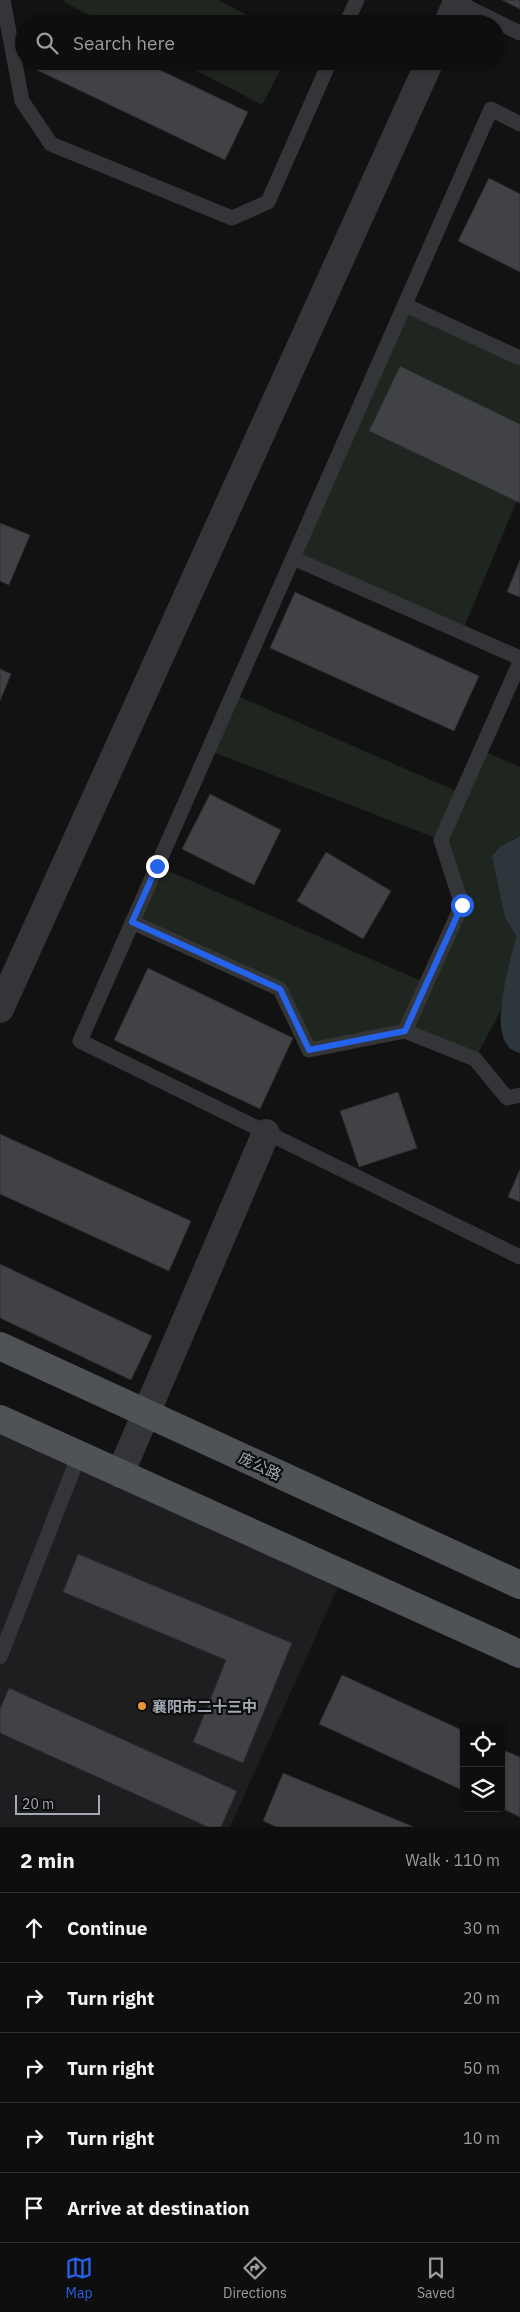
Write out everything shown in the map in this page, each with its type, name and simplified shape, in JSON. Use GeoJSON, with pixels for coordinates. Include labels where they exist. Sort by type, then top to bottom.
{"type":"FeatureCollection","features":[{"type":"Feature","properties":{"kind":"main road","name":"庞公路"},"geometry":{"type":"LineString","coordinates":[[0,1346],[520,1585]]}},
{"type":"Feature","properties":{"kind":"main road"},"geometry":{"type":"LineString","coordinates":[[0,1419],[520,1654]]}},
{"type":"Feature","properties":{"kind":"street"},"geometry":{"type":"LineString","coordinates":[[0,1009],[426,70]]}},
{"type":"Feature","properties":{"kind":"street"},"geometry":{"type":"LineString","coordinates":[[120,1474],[266,1132]]}},
{"type":"Feature","properties":{"kind":"lane"},"geometry":{"type":"LineString","coordinates":[[3,0],[15,64]]}},
{"type":"Feature","properties":{"kind":"lane"},"geometry":{"type":"LineString","coordinates":[[350,15],[357,0]]}},
{"type":"Feature","properties":{"kind":"lane"},"geometry":{"type":"LineString","coordinates":[[454,9],[470,15]]}},
{"type":"Feature","properties":{"kind":"lane"},"geometry":{"type":"LineString","coordinates":[[505,28],[520,33]]}},
{"type":"Feature","properties":{"kind":"lane"},"geometry":{"type":"LineString","coordinates":[[16,70],[22,101],[51,144],[232,218],[268,202],[326,70]]}},
{"type":"Feature","properties":{"kind":"lane"},"geometry":{"type":"LineString","coordinates":[[520,124],[491,109],[80,1041],[520,1257]]}},
{"type":"Feature","properties":{"kind":"lane"},"geometry":{"type":"LineString","coordinates":[[405,305],[520,358]]}},
{"type":"Feature","properties":{"kind":"lane"},"geometry":{"type":"LineString","coordinates":[[293,558],[520,658]]}},
{"type":"Feature","properties":{"kind":"lane"},"geometry":{"type":"LineString","coordinates":[[405,1031],[462,905],[441,840],[520,662]]}},
{"type":"Feature","properties":{"kind":"lane"},"geometry":{"type":"LineString","coordinates":[[132,922],[280,989],[309,1050],[405,1031],[475,1059],[507,1098],[520,1095]]}},
{"type":"Feature","properties":{"kind":"lane"},"geometry":{"type":"LineString","coordinates":[[0,1657],[79,1455]]}},
{"type":"Feature","properties":{"kind":"shaded area"},"geometry":{"type":"Polygon","coordinates":[[[65,0],[219,0],[246,15],[89,15],[64,2],[65,0]]]}},
{"type":"Feature","properties":{"kind":"shaded area"},"geometry":{"type":"Polygon","coordinates":[[[195,70],[280,70],[262,105],[195,70]]]}},
{"type":"Feature","properties":{"kind":"shaded area"},"geometry":{"type":"Polygon","coordinates":[[[405,305],[520,358],[520,493],[462,632],[293,558],[405,305]]]}},
{"type":"Feature","properties":{"kind":"shaded area"},"geometry":{"type":"Polygon","coordinates":[[[233,694],[461,793],[481,750],[520,767],[520,836],[513,839],[505,917],[516,936],[500,1012],[475,1059],[405,1031],[309,1050],[280,989],[132,922],[157,866],[426,983],[462,905],[441,840],[208,750],[233,694]]]}},
{"type":"Feature","properties":{"kind":"shaded area"},"geometry":{"type":"Polygon","coordinates":[[[520,836],[520,1053],[509,1047],[503,1035],[501,1020],[502,1002],[516,936],[505,917],[492,856],[500,847],[520,836]]]}},
{"type":"Feature","properties":{"kind":"shaded area","name":"襄阳市二十三中"},"geometry":{"type":"Polygon","coordinates":[[[0,1423],[339,1585],[230,1827],[0,1827],[0,1423]]]}},
{"type":"Feature","properties":{"kind":"building"},"geometry":{"type":"Polygon","coordinates":[[[502,0],[520,0],[520,9],[502,0]]]}},
{"type":"Feature","properties":{"kind":"building"},"geometry":{"type":"Polygon","coordinates":[[[37,70],[160,70],[248,112],[225,160],[37,70]]]}},
{"type":"Feature","properties":{"kind":"building"},"geometry":{"type":"Polygon","coordinates":[[[489,178],[520,194],[520,272],[458,241],[489,178]]]}},
{"type":"Feature","properties":{"kind":"building"},"geometry":{"type":"Polygon","coordinates":[[[400,366],[520,424],[520,503],[369,431],[400,366]]]}},
{"type":"Feature","properties":{"kind":"building"},"geometry":{"type":"Polygon","coordinates":[[[0,523],[30,535],[9,585],[0,581],[0,523]]]}},
{"type":"Feature","properties":{"kind":"building"},"geometry":{"type":"Polygon","coordinates":[[[520,560],[520,597],[507,592],[520,560]]]}},
{"type":"Feature","properties":{"kind":"building"},"geometry":{"type":"Polygon","coordinates":[[[295,592],[479,676],[454,731],[270,648],[295,592]]]}},
{"type":"Feature","properties":{"kind":"building"},"geometry":{"type":"Polygon","coordinates":[[[0,669],[11,674],[0,701],[0,669]]]}},
{"type":"Feature","properties":{"kind":"building"},"geometry":{"type":"Polygon","coordinates":[[[210,794],[281,830],[254,885],[182,849],[210,794]]]}},
{"type":"Feature","properties":{"kind":"building"},"geometry":{"type":"Polygon","coordinates":[[[326,852],[391,891],[363,939],[297,901],[326,852]]]}},
{"type":"Feature","properties":{"kind":"building"},"geometry":{"type":"Polygon","coordinates":[[[148,968],[293,1038],[260,1109],[114,1040],[148,968]]]}},
{"type":"Feature","properties":{"kind":"building"},"geometry":{"type":"Polygon","coordinates":[[[398,1092],[417,1148],[359,1167],[340,1111],[398,1092]]]}},
{"type":"Feature","properties":{"kind":"building"},"geometry":{"type":"Polygon","coordinates":[[[0,1134],[191,1221],[169,1271],[0,1194],[0,1134]]]}},
{"type":"Feature","properties":{"kind":"building"},"geometry":{"type":"Polygon","coordinates":[[[520,1169],[520,1202],[508,1197],[520,1169]]]}},
{"type":"Feature","properties":{"kind":"building"},"geometry":{"type":"Polygon","coordinates":[[[0,1264],[152,1336],[131,1380],[0,1318],[0,1264]]]}},
{"type":"Feature","properties":{"kind":"building"},"geometry":{"type":"Polygon","coordinates":[[[78,1554],[292,1643],[243,1763],[193,1742],[226,1660],[63,1592],[78,1554]]]}},
{"type":"Feature","properties":{"kind":"building"},"geometry":{"type":"Polygon","coordinates":[[[342,1675],[460,1729],[460,1789],[319,1724],[342,1675]]]}},
{"type":"Feature","properties":{"kind":"building"},"geometry":{"type":"Polygon","coordinates":[[[9,1688],[237,1791],[221,1827],[208,1827],[0,1733],[0,1709],[9,1688]]]}},
{"type":"Feature","properties":{"kind":"building"},"geometry":{"type":"Polygon","coordinates":[[[505,1751],[520,1757],[520,1817],[505,1810],[505,1751]]]}},
{"type":"Feature","properties":{"kind":"building"},"geometry":{"type":"Polygon","coordinates":[[[283,1773],[414,1827],[277,1827],[263,1821],[283,1773]]]}},
{"type":"Feature","properties":{"kind":"place","name":"襄阳市二十三中"},"geometry":{"type":"Point","coordinates":[142,1706]}},
{"type":"Feature","properties":{"kind":"route"},"geometry":{"type":"LineString","coordinates":[[157,866],[132,922],[280,989],[309,1050],[405,1031],[462,905]]}}]}
